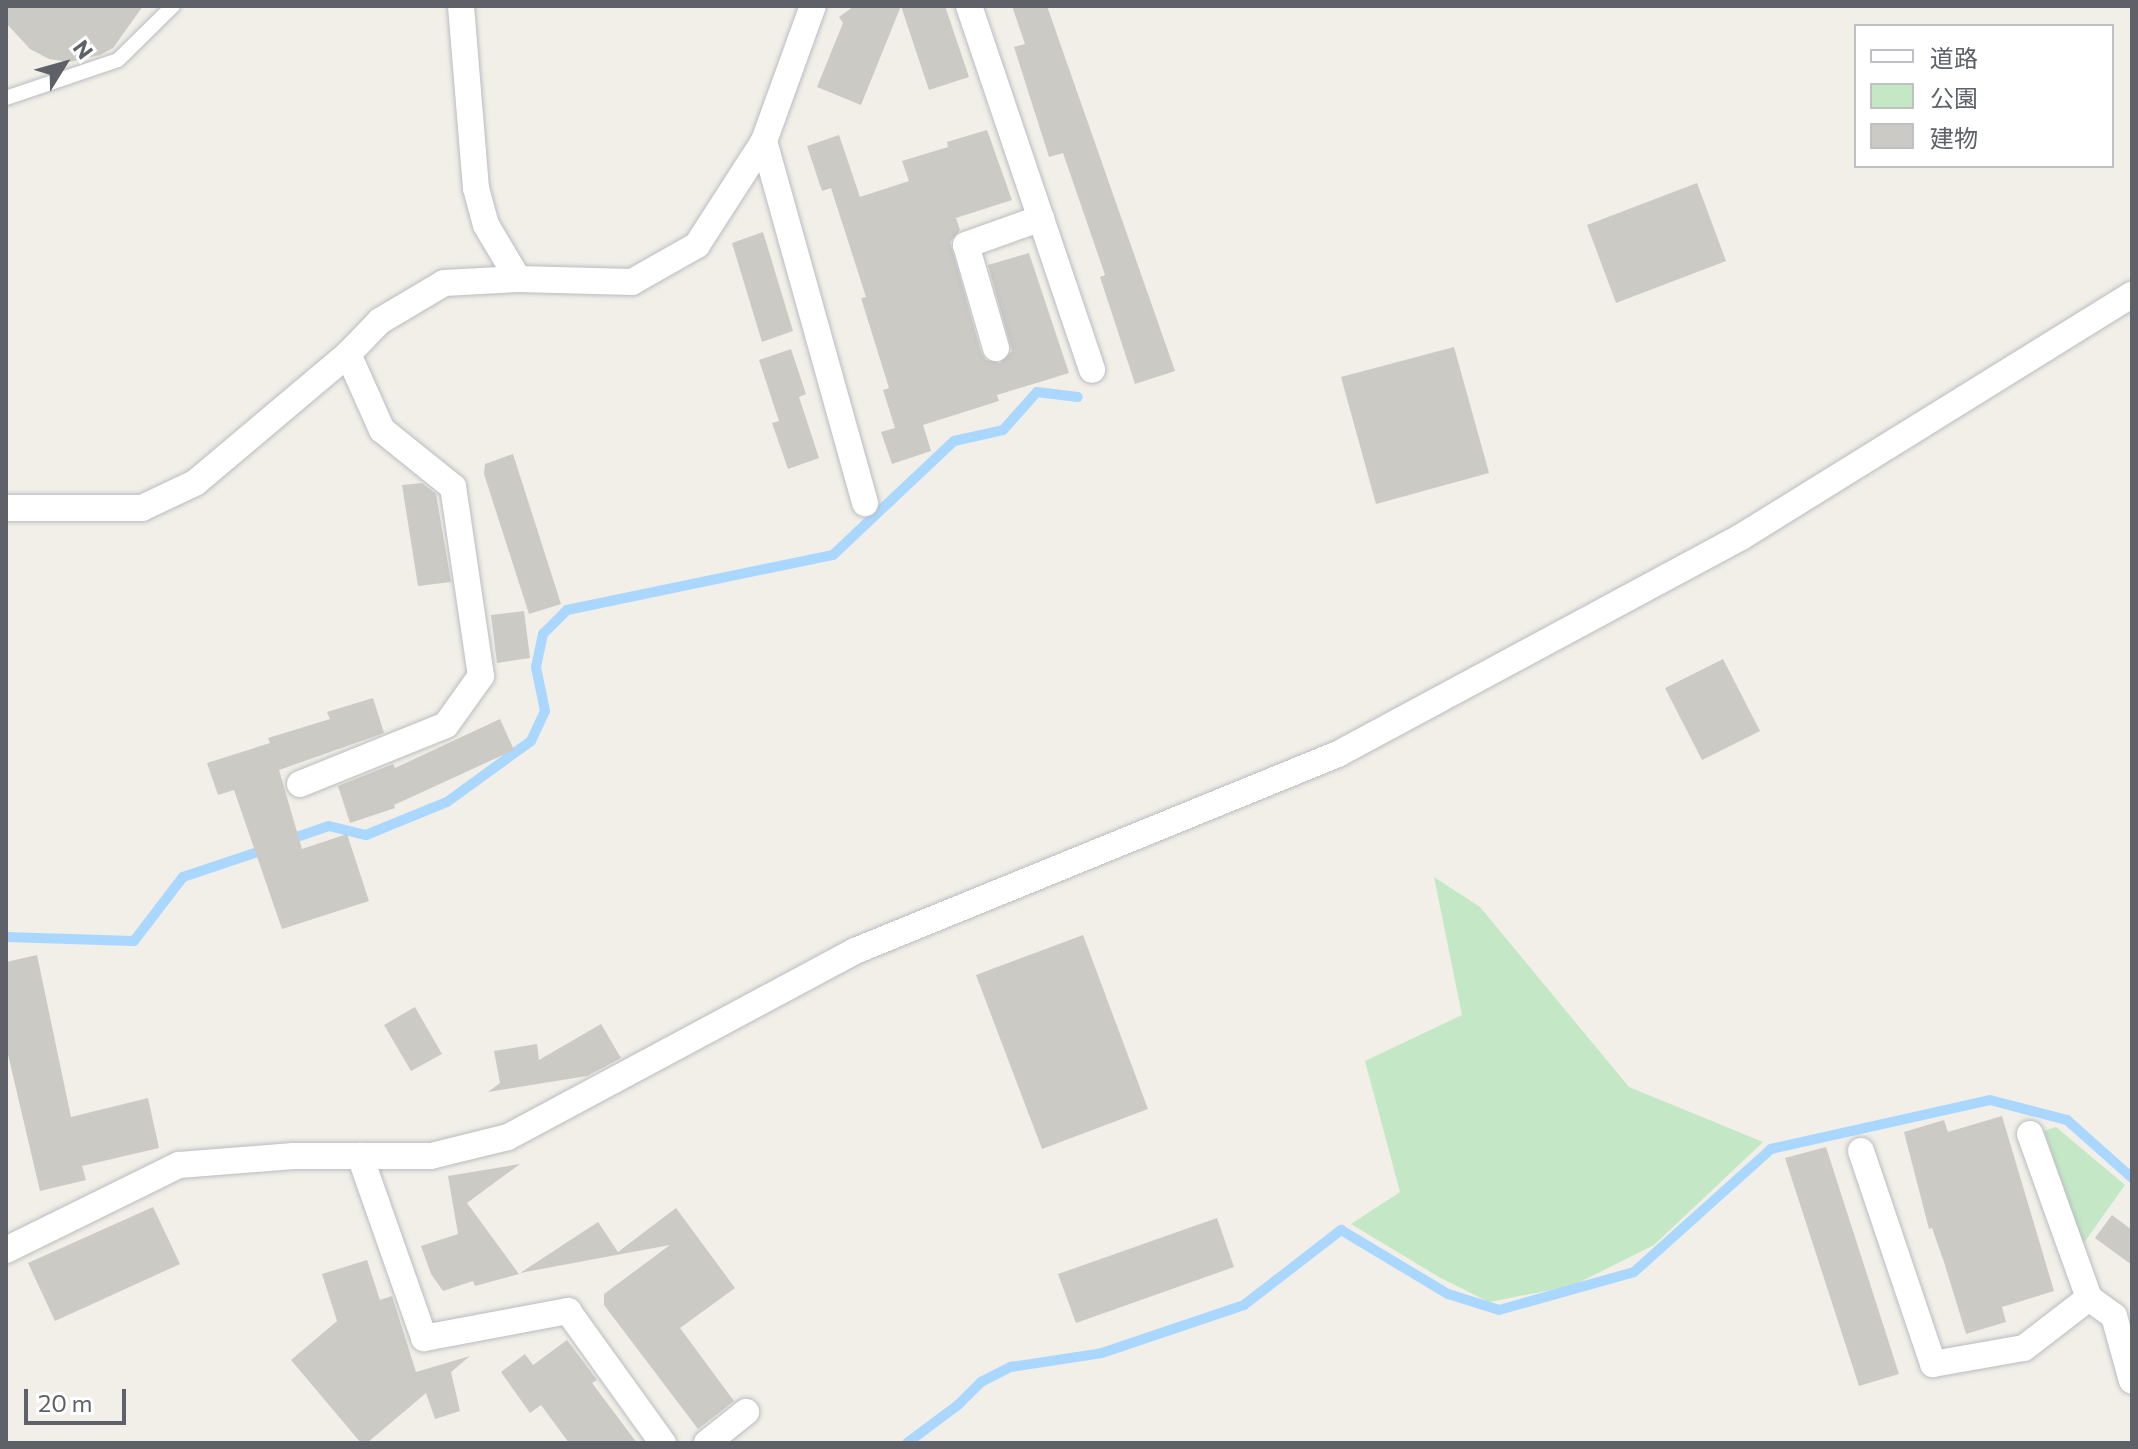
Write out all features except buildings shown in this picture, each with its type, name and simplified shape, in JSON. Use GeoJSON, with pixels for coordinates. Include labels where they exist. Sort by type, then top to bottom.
{"type":"FeatureCollection","features":[{"type":"Feature","properties":{"kind":"street"},"geometry":{"type":"LineString","coordinates":[[461,6],[476,188],[486,225],[518,279]]}},
{"type":"Feature","properties":{"kind":"street"},"geometry":{"type":"LineString","coordinates":[[6,508],[142,508],[195,483],[348,354],[380,321],[444,283],[518,279],[632,282],[697,245],[764,141],[813,6]]}},
{"type":"Feature","properties":{"kind":"street"},"geometry":{"type":"LineString","coordinates":[[969,6],[1092,370]]}},
{"type":"Feature","properties":{"kind":"street"},"geometry":{"type":"LineString","coordinates":[[764,141],[865,503]]}},
{"type":"Feature","properties":{"kind":"street"},"geometry":{"type":"LineString","coordinates":[[996,348],[966,245],[1041,218]]}},
{"type":"Feature","properties":{"kind":"street"},"geometry":{"type":"LineString","coordinates":[[6,1250],[179,1165],[294,1156],[431,1156],[508,1137],[855,951],[1338,754],[1741,537],[2132,295]]}},
{"type":"Feature","properties":{"kind":"street"},"geometry":{"type":"LineString","coordinates":[[300,784],[446,725],[481,676],[453,487],[382,430],[348,354]]}},
{"type":"Feature","properties":{"kind":"street"},"geometry":{"type":"LineString","coordinates":[[2030,1134],[2089,1298]]}},
{"type":"Feature","properties":{"kind":"street"},"geometry":{"type":"LineString","coordinates":[[1861,1151],[1933,1364],[2024,1348],[2089,1298]]}},
{"type":"Feature","properties":{"kind":"street"},"geometry":{"type":"LineString","coordinates":[[360,1156],[424,1338],[568,1311],[663,1443]]}},
{"type":"Feature","properties":{"kind":"street"},"geometry":{"type":"LineString","coordinates":[[2089,1298],[2123,1309],[2132,1381]]}},
{"type":"Feature","properties":{"kind":"street"},"geometry":{"type":"LineString","coordinates":[[707,1443],[746,1412]]}},
{"type":"Feature","properties":{"kind":"lane"},"geometry":{"type":"LineString","coordinates":[[6,98],[118,60],[173,6]]}},
{"type":"Feature","properties":{"kind":"green space"},"geometry":{"type":"Polygon","coordinates":[[[1434,877],[1480,907],[1629,1087],[1763,1142],[1654,1245],[1572,1286],[1489,1302],[1439,1277],[1351,1224],[1400,1192],[1365,1061],[1462,1015],[1434,877]]]}},
{"type":"Feature","properties":{"kind":"green space"},"geometry":{"type":"Polygon","coordinates":[[[2056,1127],[2125,1185],[2083,1244],[2044,1131],[2056,1127]]]}},
{"type":"Feature","properties":{"kind":"waterway"},"geometry":{"type":"LineString","coordinates":[[288,840],[329,826],[366,835],[447,802],[531,741],[545,711],[536,667],[543,634],[567,610],[833,555],[954,441],[1003,430],[1037,392],[1078,397]]}},
{"type":"Feature","properties":{"kind":"waterway"},"geometry":{"type":"LineString","coordinates":[[6,937],[134,941],[183,877],[266,849]]}},
{"type":"Feature","properties":{"kind":"waterway"},"geometry":{"type":"LineString","coordinates":[[907,1443],[958,1405],[981,1382],[1011,1367],[1102,1353],[1244,1305],[1341,1230],[1448,1294],[1499,1310],[1634,1272],[1771,1149],[1990,1100],[2067,1120],[2132,1178]]}}]}
